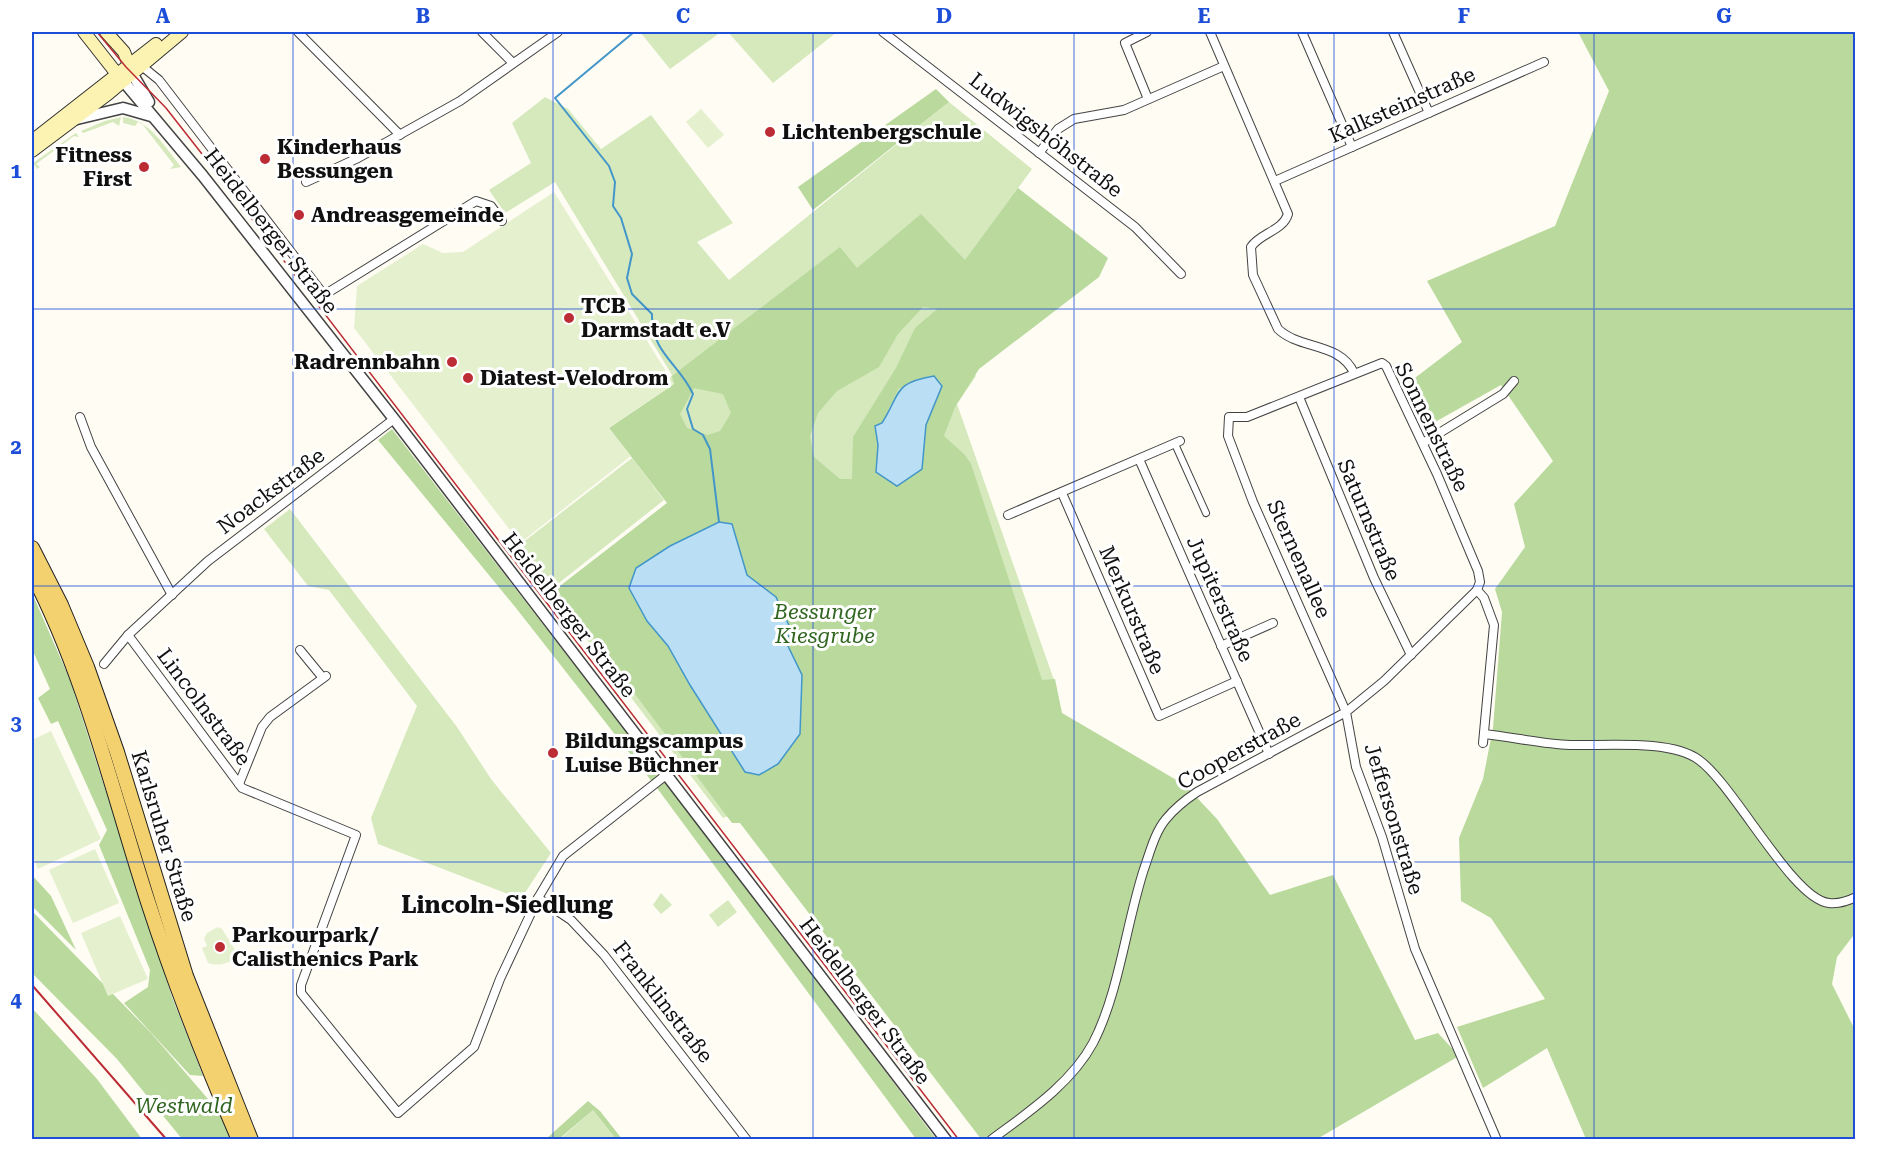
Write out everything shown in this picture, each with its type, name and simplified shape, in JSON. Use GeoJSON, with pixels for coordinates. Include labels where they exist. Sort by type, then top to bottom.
{"type":"FeatureCollection","features":[{"type":"Feature","properties":{"kind":"main road","name":"Heidelberger Straße"},"geometry":{"type":"LineString","coordinates":[[84,32],[129,70]]}},
{"type":"Feature","properties":{"kind":"main road","name":"Heidelberger Straße"},"geometry":{"type":"LineString","coordinates":[[106,32],[124,52],[129,70]]}},
{"type":"Feature","properties":{"kind":"main road"},"geometry":{"type":"LineString","coordinates":[[32,151],[73,121],[171,32]]}},
{"type":"Feature","properties":{"kind":"main road"},"geometry":{"type":"LineString","coordinates":[[32,141],[182,32]]}},
{"type":"Feature","properties":{"kind":"main road","name":"Karlsruher Straße"},"geometry":{"type":"LineString","coordinates":[[32,548],[61,605],[87,667],[117,752],[186,976],[251,1140]]}},
{"type":"Feature","properties":{"kind":"main road","name":"Karlsruher Straße"},"geometry":{"type":"LineString","coordinates":[[32,573],[81,686],[148,903],[212,1079],[238,1140]]}},
{"type":"Feature","properties":{"kind":"street"},"geometry":{"type":"LineString","coordinates":[[298,32],[400,135]]}},
{"type":"Feature","properties":{"kind":"street"},"geometry":{"type":"LineString","coordinates":[[482,32],[513,63]]}},
{"type":"Feature","properties":{"kind":"street"},"geometry":{"type":"LineString","coordinates":[[306,182],[400,135],[460,101],[558,32]]}},
{"type":"Feature","properties":{"kind":"street","name":"Ludwigshöhstraße"},"geometry":{"type":"LineString","coordinates":[[883,32],[1135,227],[1181,274]]}},
{"type":"Feature","properties":{"kind":"street"},"geometry":{"type":"LineString","coordinates":[[1147,32],[1125,43],[1148,99]]}},
{"type":"Feature","properties":{"kind":"street"},"geometry":{"type":"LineString","coordinates":[[1210,32],[1288,214],[1282,224],[1263,235],[1251,248],[1253,275],[1273,319],[1284,335],[1320,346],[1339,356],[1351,366],[1354,373]]}},
{"type":"Feature","properties":{"kind":"street"},"geometry":{"type":"LineString","coordinates":[[1302,32],[1352,147]]}},
{"type":"Feature","properties":{"kind":"street"},"geometry":{"type":"LineString","coordinates":[[1393,32],[1429,113]]}},
{"type":"Feature","properties":{"kind":"street","name":"Kalksteinstraße"},"geometry":{"type":"LineString","coordinates":[[1275,181],[1544,62]]}},
{"type":"Feature","properties":{"kind":"street"},"geometry":{"type":"LineString","coordinates":[[1039,153],[1058,129],[1074,119],[1114,114],[1224,66]]}},
{"type":"Feature","properties":{"kind":"street","name":"Heidelberger Straße"},"geometry":{"type":"LineString","coordinates":[[129,70],[157,119],[394,419],[630,724],[666,775],[945,1140]]}},
{"type":"Feature","properties":{"kind":"street","name":"Heidelberger Straße"},"geometry":{"type":"LineString","coordinates":[[129,70],[159,80],[324,295],[476,201],[491,206],[502,221]]}},
{"type":"Feature","properties":{"kind":"street"},"geometry":{"type":"LineString","coordinates":[[73,121],[123,108],[139,111],[157,119]]}},
{"type":"Feature","properties":{"kind":"street","name":"Sonnenstraße"},"geometry":{"type":"LineString","coordinates":[[1229,417],[1247,417],[1377,363],[1386,366],[1423,443],[1478,571],[1480,582],[1477,590]]}},
{"type":"Feature","properties":{"kind":"street"},"geometry":{"type":"LineString","coordinates":[[1423,443],[1503,394],[1514,381]]}},
{"type":"Feature","properties":{"kind":"street","name":"Saturnstraße"},"geometry":{"type":"LineString","coordinates":[[1299,397],[1374,578],[1411,655]]}},
{"type":"Feature","properties":{"kind":"street"},"geometry":{"type":"LineString","coordinates":[[80,417],[91,447],[172,595]]}},
{"type":"Feature","properties":{"kind":"street","name":"Sternenallee"},"geometry":{"type":"LineString","coordinates":[[1229,417],[1228,436],[1253,502],[1346,712]]}},
{"type":"Feature","properties":{"kind":"street","name":"Noackstraße"},"geometry":{"type":"LineString","coordinates":[[104,664],[128,635],[208,561],[394,419]]}},
{"type":"Feature","properties":{"kind":"street"},"geometry":{"type":"LineString","coordinates":[[1008,516],[1177,442],[1206,513]]}},
{"type":"Feature","properties":{"kind":"street","name":"Jupiterstraße"},"geometry":{"type":"LineString","coordinates":[[1138,459],[1269,754]]}},
{"type":"Feature","properties":{"kind":"street","name":"Merkurstraße"},"geometry":{"type":"LineString","coordinates":[[1062,493],[1159,716],[1237,681]]}},
{"type":"Feature","properties":{"kind":"street"},"geometry":{"type":"LineString","coordinates":[[1477,590],[1484,598],[1494,625],[1484,739],[1532,740],[1569,745],[1617,744],[1684,751],[1700,760],[1717,777],[1811,895],[1828,903],[1856,897]]}},
{"type":"Feature","properties":{"kind":"street","name":"Cooperstraße"},"geometry":{"type":"LineString","coordinates":[[990,1140],[1064,1080],[1092,1045],[1106,1013],[1134,899],[1151,846],[1164,820],[1181,803],[1197,792],[1346,712],[1411,655],[1477,590]]}},
{"type":"Feature","properties":{"kind":"street"},"geometry":{"type":"LineString","coordinates":[[1221,646],[1273,623]]}},
{"type":"Feature","properties":{"kind":"street","name":"Lincolnstraße"},"geometry":{"type":"LineString","coordinates":[[128,635],[242,788],[356,835],[301,985],[301,993],[398,1113],[474,1047],[500,979],[538,898]]}},
{"type":"Feature","properties":{"kind":"street"},"geometry":{"type":"LineString","coordinates":[[239,784],[262,727],[270,717],[325,677],[300,650]]}},
{"type":"Feature","properties":{"kind":"street","name":"Jeffersonstraße"},"geometry":{"type":"LineString","coordinates":[[1346,712],[1356,767],[1382,837],[1411,935],[1497,1140]]}},
{"type":"Feature","properties":{"kind":"street"},"geometry":{"type":"LineString","coordinates":[[538,898],[554,868],[570,850],[666,775]]}},
{"type":"Feature","properties":{"kind":"street","name":"Franklinstraße"},"geometry":{"type":"LineString","coordinates":[[538,898],[571,921],[597,948],[747,1140]]}},
{"type":"Feature","properties":{"kind":"green space"},"geometry":{"type":"Polygon","coordinates":[[[640,32],[721,32],[670,69],[640,32]]]}},
{"type":"Feature","properties":{"kind":"green space"},"geometry":{"type":"Polygon","coordinates":[[[728,32],[837,32],[773,83],[728,32]]]}},
{"type":"Feature","properties":{"kind":"green space"},"geometry":{"type":"Polygon","coordinates":[[[1578,32],[1855,32],[1856,932],[1837,957],[1832,984],[1855,1030],[1855,1139],[1586,1139],[1547,1048],[1483,1088],[1457,1027],[1545,999],[1491,918],[1461,901],[1459,838],[1483,779],[1493,728],[1502,612],[1495,589],[1525,547],[1514,504],[1553,461],[1501,385],[1435,422],[1407,384],[1462,342],[1427,281],[1555,226],[1609,91],[1578,32]]]}},
{"type":"Feature","properties":{"kind":"green space"},"geometry":{"type":"Polygon","coordinates":[[[936,89],[949,102],[813,210],[798,187],[936,89]]]}},
{"type":"Feature","properties":{"kind":"green space","name":"Bessunger Kiesgrube"},"geometry":{"type":"Polygon","coordinates":[[[545,97],[568,109],[601,149],[651,115],[733,223],[697,242],[729,280],[949,102],[1032,169],[965,261],[924,306],[938,308],[926,319],[976,376],[957,404],[1055,683],[723,818],[552,594],[670,501],[670,378],[672,375],[555,182],[505,213],[489,190],[531,163],[512,123],[545,97]]]}},
{"type":"Feature","properties":{"kind":"green space"},"geometry":{"type":"Polygon","coordinates":[[[701,109],[724,135],[708,148],[686,122],[701,109]]]}},
{"type":"Feature","properties":{"kind":"green space"},"geometry":{"type":"Polygon","coordinates":[[[121,117],[119,126],[113,122],[83,133],[81,131],[105,121],[121,117]]]}},
{"type":"Feature","properties":{"kind":"green space"},"geometry":{"type":"Polygon","coordinates":[[[123,117],[133,119],[141,123],[149,129],[181,167],[170,169],[174,165],[143,125],[138,122],[135,126],[123,123],[123,117]]]}},
{"type":"Feature","properties":{"kind":"green space"},"geometry":{"type":"Polygon","coordinates":[[[76,133],[79,137],[74,136],[36,164],[40,167],[37,169],[33,163],[76,133]]]}},
{"type":"Feature","properties":{"kind":"green space"},"geometry":{"type":"Polygon","coordinates":[[[1018,188],[1108,258],[1099,277],[979,369],[955,407],[944,436],[965,455],[971,464],[1042,680],[1055,679],[1062,713],[1185,785],[1217,819],[1270,895],[1333,875],[1415,1040],[1438,1033],[1459,1056],[1317,1139],[981,1139],[740,823],[732,823],[556,589],[667,503],[609,428],[674,384],[672,376],[840,247],[857,268],[921,214],[965,260],[1018,188]],[[923,307],[898,334],[879,367],[837,391],[818,413],[810,436],[814,457],[840,479],[852,479],[853,437],[896,368],[915,328],[937,309],[923,307]],[[942,386],[899,388],[882,423],[875,426],[878,445],[876,472],[922,469],[926,425],[942,386]],[[694,388],[680,414],[687,428],[708,435],[720,431],[731,413],[723,394],[694,388]],[[732,524],[647,621],[668,646],[745,772],[792,658],[776,597],[747,575],[732,524]]]}},
{"type":"Feature","properties":{"kind":"green space","name":"Diatest-Velodrom"},"geometry":{"type":"Polygon","coordinates":[[[554,192],[674,384],[609,428],[631,456],[520,543],[354,328],[357,286],[423,244],[443,253],[463,252],[554,192]]]}},
{"type":"Feature","properties":{"kind":"green space"},"geometry":{"type":"Polygon","coordinates":[[[392,429],[743,883],[936,1139],[916,1139],[660,792],[516,608],[378,440],[392,429]]]}},
{"type":"Feature","properties":{"kind":"green space"},"geometry":{"type":"Polygon","coordinates":[[[632,458],[664,500],[550,590],[517,547],[632,458]]]}},
{"type":"Feature","properties":{"kind":"green space"},"geometry":{"type":"Polygon","coordinates":[[[290,509],[457,727],[491,779],[551,853],[521,899],[378,844],[371,818],[417,706],[329,590],[308,586],[264,529],[290,509]]]}},
{"type":"Feature","properties":{"kind":"green space"},"geometry":{"type":"Polygon","coordinates":[[[32,593],[70,680],[172,997],[203,1076],[190,1075],[124,1003],[148,987],[150,970],[99,845],[107,830],[58,721],[51,724],[38,698],[50,689],[32,649],[32,593]]]}},
{"type":"Feature","properties":{"kind":"green space"},"geometry":{"type":"Polygon","coordinates":[[[51,731],[101,839],[38,869],[32,854],[32,740],[51,731]]]}},
{"type":"Feature","properties":{"kind":"green space"},"geometry":{"type":"Polygon","coordinates":[[[95,849],[119,903],[73,923],[49,870],[95,849]]]}},
{"type":"Feature","properties":{"kind":"green space"},"geometry":{"type":"Polygon","coordinates":[[[32,875],[51,896],[76,950],[32,906],[32,875]]]}},
{"type":"Feature","properties":{"kind":"green space"},"geometry":{"type":"Polygon","coordinates":[[[661,893],[672,905],[661,914],[653,905],[661,893]]]}},
{"type":"Feature","properties":{"kind":"green space"},"geometry":{"type":"Polygon","coordinates":[[[728,900],[737,912],[718,927],[709,915],[728,900]]]}},
{"type":"Feature","properties":{"kind":"green space","name":"Westwald"},"geometry":{"type":"Polygon","coordinates":[[[32,911],[152,1034],[221,1114],[232,1139],[182,1139],[117,1059],[32,973],[32,911]]]}},
{"type":"Feature","properties":{"kind":"green space"},"geometry":{"type":"Polygon","coordinates":[[[120,916],[148,979],[108,996],[81,933],[120,916]]]}},
{"type":"Feature","properties":{"kind":"green space","name":"Parkourpark/ Calisthenics Park"},"geometry":{"type":"Polygon","coordinates":[[[218,927],[222,929],[239,956],[216,965],[208,963],[202,948],[207,946],[204,938],[207,933],[218,927]]]}},
{"type":"Feature","properties":{"kind":"green space","name":"Westwald"},"geometry":{"type":"Polygon","coordinates":[[[32,1008],[97,1079],[142,1139],[32,1139],[32,1008]]]}},
{"type":"Feature","properties":{"kind":"green space"},"geometry":{"type":"Polygon","coordinates":[[[588,1101],[600,1111],[622,1139],[616,1139],[593,1110],[559,1139],[546,1139],[588,1101]]]}},
{"type":"Feature","properties":{"kind":"green space"},"geometry":{"type":"Polygon","coordinates":[[[593,1110],[616,1139],[559,1140],[593,1110]]]}},
{"type":"Feature","properties":{"kind":"water"},"geometry":{"type":"Polygon","coordinates":[[[934,376],[942,386],[926,425],[922,469],[897,486],[876,472],[878,445],[875,426],[882,423],[896,397],[905,386],[911,382],[934,376]]]}},
{"type":"Feature","properties":{"kind":"water"},"geometry":{"type":"Polygon","coordinates":[[[719,522],[732,524],[747,575],[776,597],[791,630],[786,642],[802,675],[800,734],[778,764],[759,775],[745,772],[668,646],[647,621],[629,588],[636,568],[670,546],[719,522]]]}},
{"type":"Feature","properties":{"kind":"waterway"},"geometry":{"type":"LineString","coordinates":[[634,32],[555,98],[609,166],[615,182],[613,206],[621,218],[632,254],[627,278],[632,294],[652,314],[656,339],[661,348],[693,394],[687,409],[693,429],[703,435],[710,449],[719,522]]}},
{"type":"Feature","properties":{"kind":"tram line"},"geometry":{"type":"LineString","coordinates":[[97,32],[126,67],[166,108],[202,154],[959,1140]]}},
{"type":"Feature","properties":{"kind":"railway"},"geometry":{"type":"LineString","coordinates":[[32,985],[167,1140]]}},
{"type":"Feature","properties":{"kind":"place","name":"Lichtenbergschule"},"geometry":{"type":"Point","coordinates":[770,132]}},
{"type":"Feature","properties":{"kind":"place","name":"Kinderhaus Bessungen"},"geometry":{"type":"Point","coordinates":[265,159]}},
{"type":"Feature","properties":{"kind":"place","name":"Fitness First"},"geometry":{"type":"Point","coordinates":[144,167]}},
{"type":"Feature","properties":{"kind":"place","name":"Andreasgemeinde"},"geometry":{"type":"Point","coordinates":[299,215]}},
{"type":"Feature","properties":{"kind":"place","name":"TCB Darmstadt e.V"},"geometry":{"type":"Point","coordinates":[569,318]}},
{"type":"Feature","properties":{"kind":"place","name":"Radrennbahn"},"geometry":{"type":"Point","coordinates":[452,362]}},
{"type":"Feature","properties":{"kind":"place","name":"Diatest-Velodrom"},"geometry":{"type":"Point","coordinates":[468,378]}},
{"type":"Feature","properties":{"kind":"place","name":"Bildungscampus Luise Büchner"},"geometry":{"type":"Point","coordinates":[553,753]}},
{"type":"Feature","properties":{"kind":"place","name":"Parkourpark/ Calisthenics Park"},"geometry":{"type":"Point","coordinates":[220,947]}},
{"type":"Feature","properties":{"kind":"district","name":"Lincoln-Siedlung"},"geometry":{"type":"Point","coordinates":[507,905]}}]}
